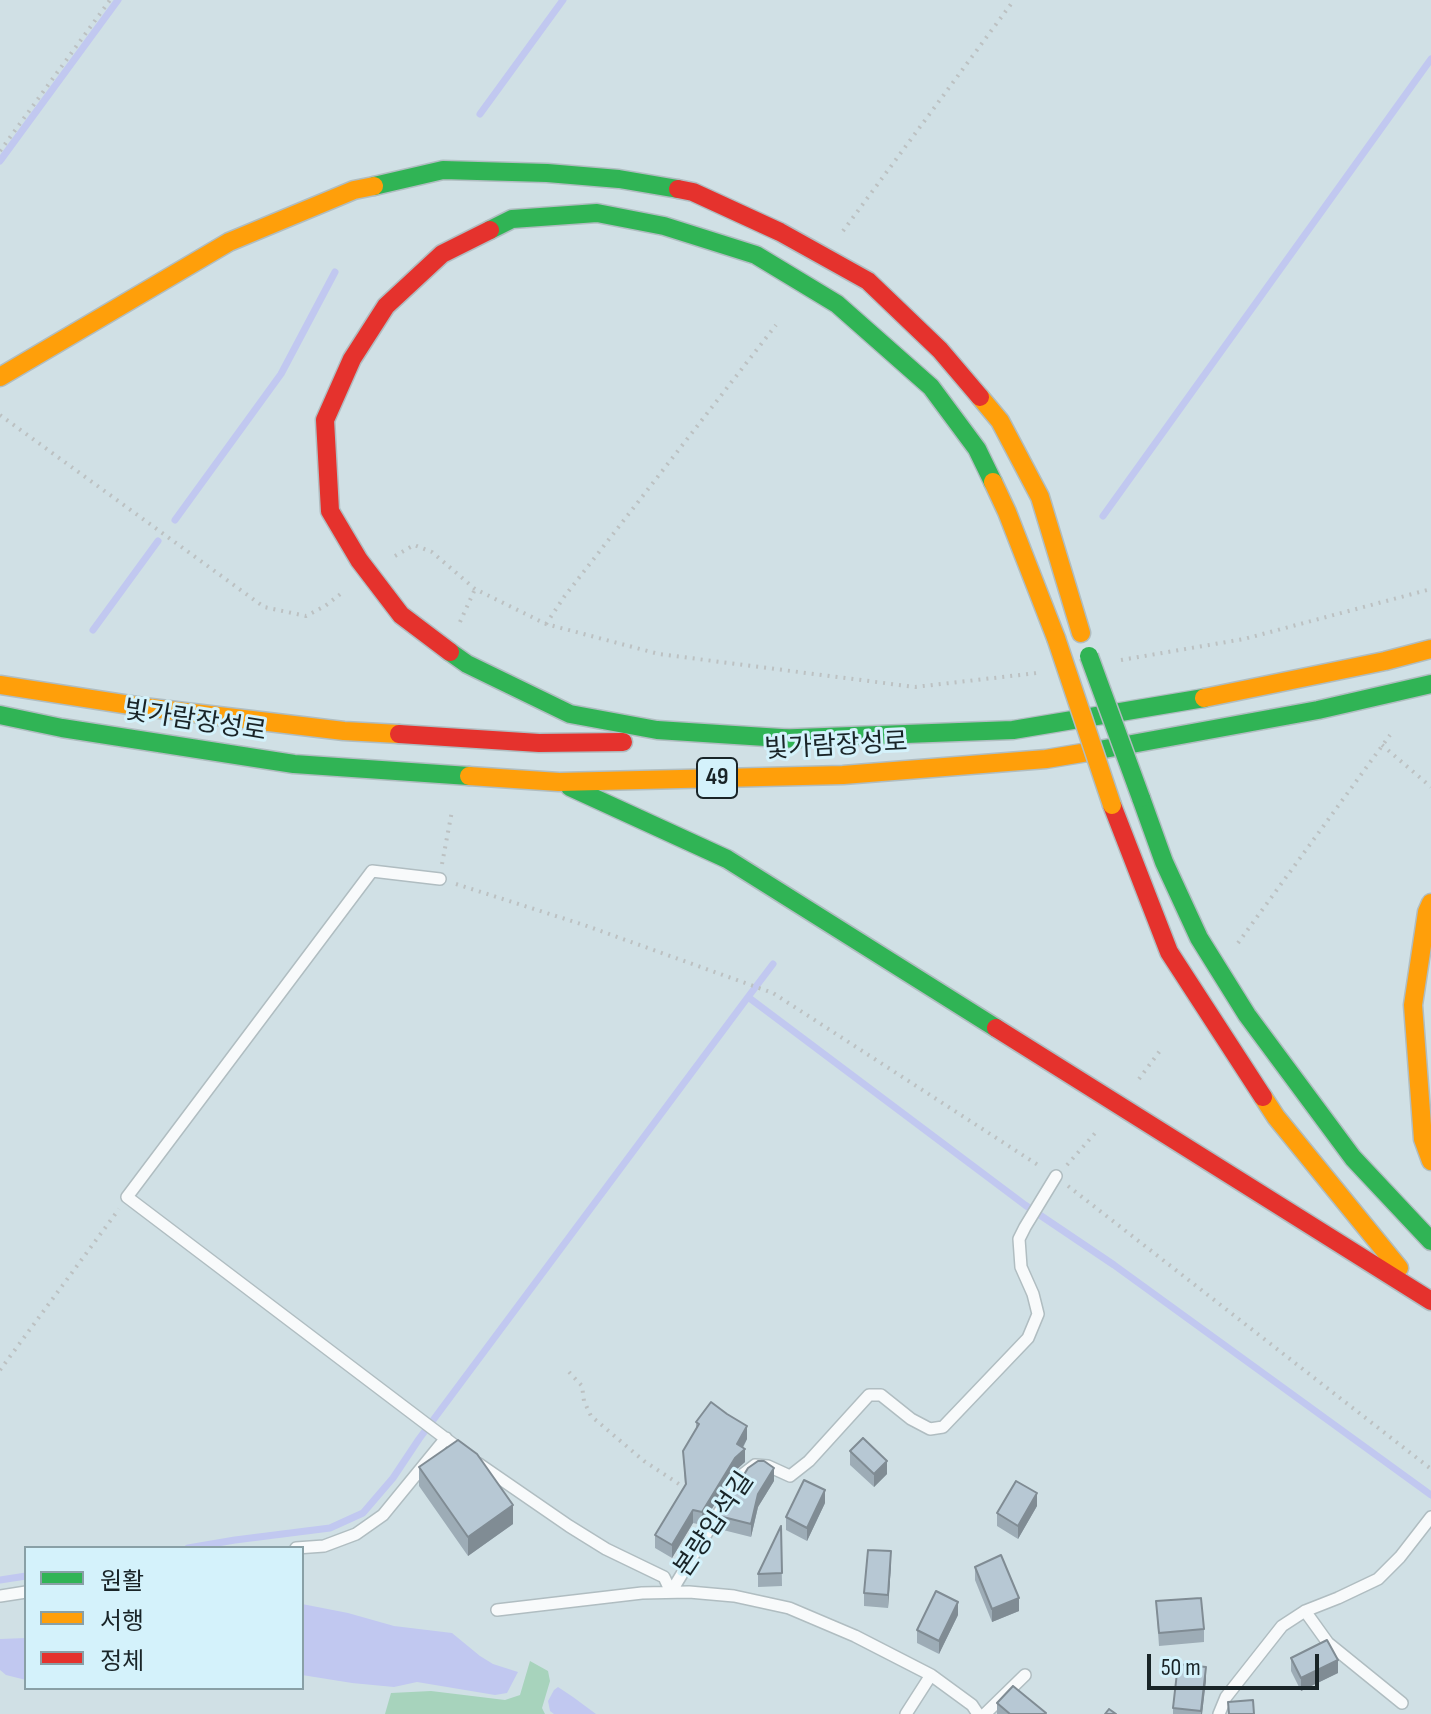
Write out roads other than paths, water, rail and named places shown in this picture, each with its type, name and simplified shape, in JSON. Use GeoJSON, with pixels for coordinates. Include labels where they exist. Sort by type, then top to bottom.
{"type":"FeatureCollection","features":[{"type":"Feature","properties":{"kind":"highway"},"geometry":{"type":"LineString","coordinates":[[0,377],[229,242],[354,190],[443,170],[619,179],[693,192],[780,232],[868,281],[940,350],[1000,421],[1040,497],[1081,633],[1164,862],[1199,938],[1247,1015],[1353,1158],[1431,1241]]}},
{"type":"Feature","properties":{"kind":"highway"},"geometry":{"type":"LineString","coordinates":[[797,739],[657,730],[570,714],[467,664],[401,615],[359,560],[330,511],[325,420],[352,359],[386,306],[442,254],[512,219],[597,213],[664,226],[756,255],[837,304],[931,387],[977,449],[1007,512],[1056,638],[1112,805],[1169,952],[1276,1117],[1425,1297]]}},
{"type":"Feature","properties":{"kind":"highway","name":"빛가람장성로"},"geometry":{"type":"LineString","coordinates":[[0,685],[143,707],[344,731],[539,743],[797,739],[1013,730],[1204,698],[1431,649]]}},
{"type":"Feature","properties":{"kind":"highway","name":"빛가람장성로"},"geometry":{"type":"LineString","coordinates":[[0,715],[62,728],[294,764],[559,782],[843,775],[1046,759],[1318,710],[1431,684]]}},
{"type":"Feature","properties":{"kind":"highway"},"geometry":{"type":"LineString","coordinates":[[559,782],[727,859],[1425,1297]]}},
{"type":"Feature","properties":{"kind":"highway"},"geometry":{"type":"LineString","coordinates":[[1431,903],[1413,1005],[1423,1139],[1431,1161]]}},
{"type":"Feature","properties":{"kind":"lane","name":"본량입석길"},"geometry":{"type":"LineString","coordinates":[[440,879],[372,871],[127,1197],[516,1491],[606,1549],[664,1577],[671,1592]]}},
{"type":"Feature","properties":{"kind":"lane","name":"본량입석길"},"geometry":{"type":"LineString","coordinates":[[671,1592],[742,1475],[755,1465],[768,1466],[790,1476],[809,1461],[869,1395],[881,1395],[911,1419],[930,1429],[943,1427],[1028,1338],[1038,1314],[1021,1267],[1019,1239],[1056,1176]]}},
{"type":"Feature","properties":{"kind":"lane"},"geometry":{"type":"LineString","coordinates":[[304,1547],[324,1546],[356,1534],[383,1515],[441,1434]]}},
{"type":"Feature","properties":{"kind":"lane"},"geometry":{"type":"LineString","coordinates":[[1219,1714],[1226,1697],[1282,1626],[1305,1611],[1378,1579],[1400,1557],[1430,1518]]}},
{"type":"Feature","properties":{"kind":"lane"},"geometry":{"type":"LineString","coordinates":[[0,1596],[24,1592]]}},
{"type":"Feature","properties":{"kind":"lane","name":"본량입석길"},"geometry":{"type":"LineString","coordinates":[[497,1610],[642,1593],[689,1592],[734,1596],[789,1608],[855,1636],[931,1675],[972,1705],[978,1714]]}},
{"type":"Feature","properties":{"kind":"lane"},"geometry":{"type":"LineString","coordinates":[[1305,1611],[1328,1643],[1402,1703]]}},
{"type":"Feature","properties":{"kind":"lane"},"geometry":{"type":"LineString","coordinates":[[906,1714],[931,1675]]}},
{"type":"Feature","properties":{"kind":"lane"},"geometry":{"type":"LineString","coordinates":[[985,1714],[1025,1675]]}},
{"type":"Feature","properties":{"kind":"water"},"geometry":{"type":"Polygon","coordinates":[[[304,1604],[394,1626],[452,1633],[493,1664],[518,1672],[507,1693],[495,1695],[417,1682],[394,1687],[304,1675],[304,1604]]]}},
{"type":"Feature","properties":{"kind":"water"},"geometry":{"type":"Polygon","coordinates":[[[24,1638],[24,1680],[6,1675],[0,1670],[0,1639],[24,1638]]]}},
{"type":"Feature","properties":{"kind":"water"},"geometry":{"type":"Polygon","coordinates":[[[558,1687],[596,1714],[554,1714],[548,1701],[558,1687]]]}},
{"type":"Feature","properties":{"kind":"waterway"},"geometry":{"type":"LineString","coordinates":[[0,161],[118,0]]}},
{"type":"Feature","properties":{"kind":"waterway"},"geometry":{"type":"LineString","coordinates":[[480,114],[563,0]]}},
{"type":"Feature","properties":{"kind":"waterway"},"geometry":{"type":"LineString","coordinates":[[1103,516],[1431,59]]}},
{"type":"Feature","properties":{"kind":"waterway"},"geometry":{"type":"LineString","coordinates":[[175,520],[281,374],[335,272]]}},
{"type":"Feature","properties":{"kind":"waterway"},"geometry":{"type":"LineString","coordinates":[[93,630],[158,541]]}},
{"type":"Feature","properties":{"kind":"waterway"},"geometry":{"type":"LineString","coordinates":[[748,997],[773,964]]}},
{"type":"Feature","properties":{"kind":"waterway"},"geometry":{"type":"LineString","coordinates":[[200,1546],[330,1528],[363,1513],[393,1478],[748,997],[1025,1205],[1114,1265],[1431,1495]]}},
{"type":"Feature","properties":{"kind":"waterway"},"geometry":{"type":"LineString","coordinates":[[0,1580],[24,1576]]}}]}
